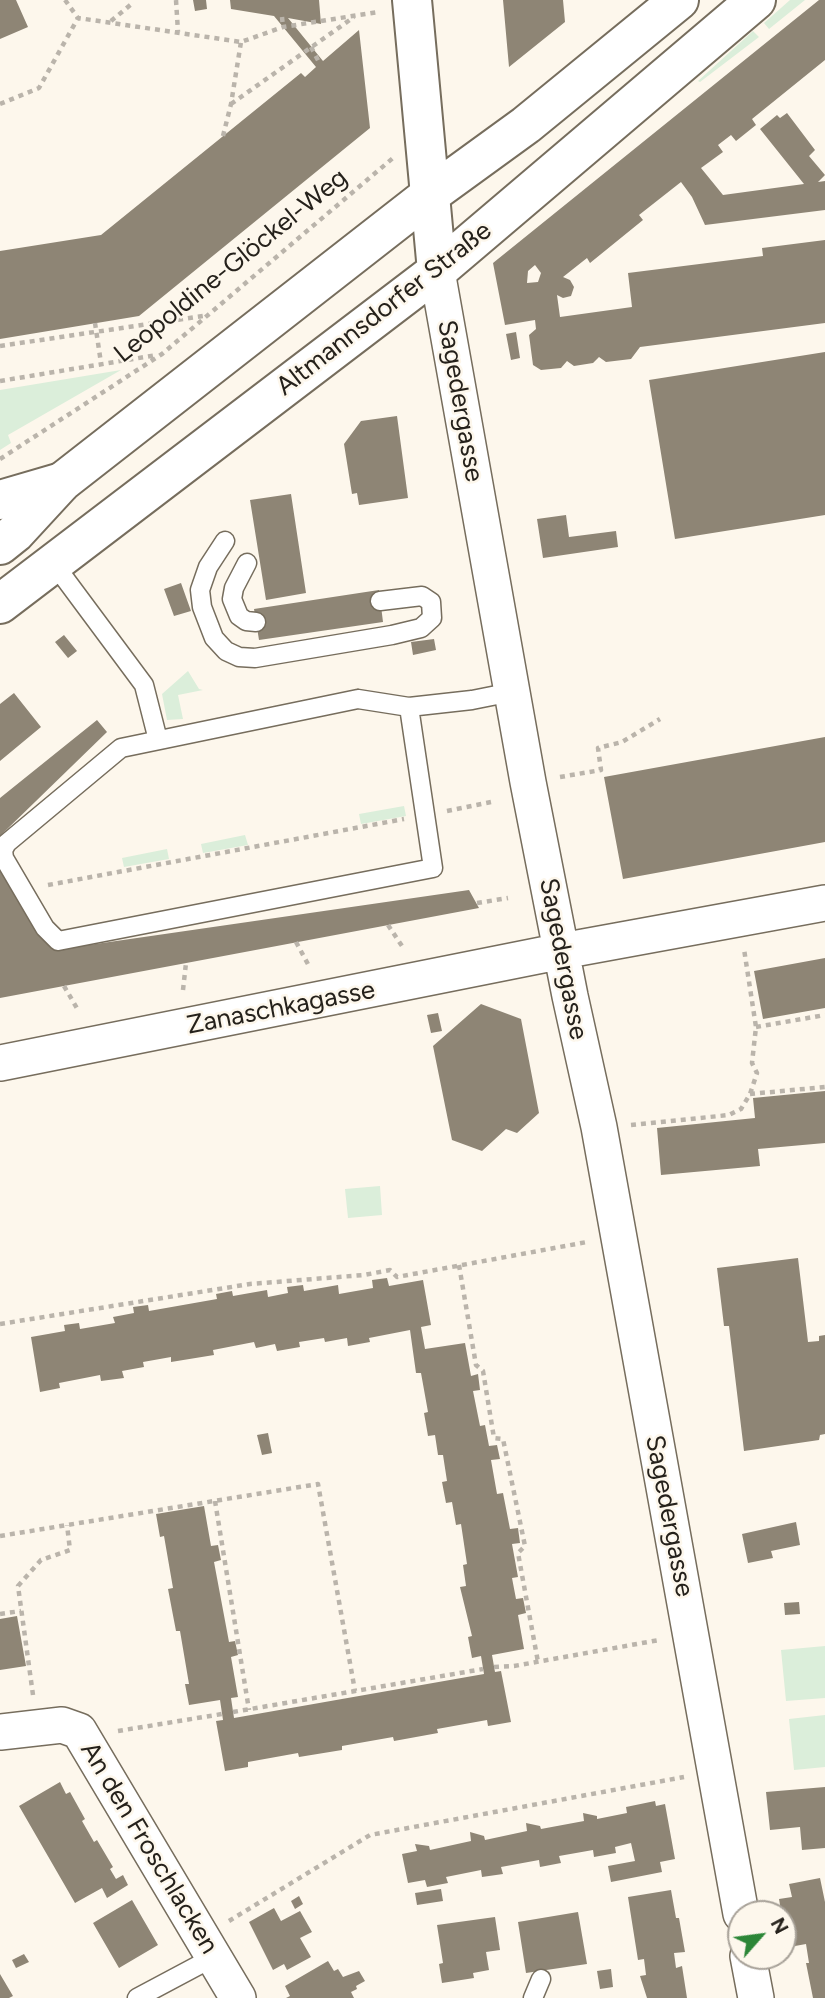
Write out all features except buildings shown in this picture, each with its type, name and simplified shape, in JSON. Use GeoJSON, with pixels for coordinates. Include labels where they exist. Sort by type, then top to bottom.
{"type":"FeatureCollection","features":[{"type":"Feature","properties":{"kind":"main road"},"geometry":{"type":"LineString","coordinates":[[0,545],[15,533],[62,482],[431,194],[526,125],[679,0]]}},
{"type":"Feature","properties":{"kind":"main road","name":"Altmannsdorfer Straße"},"geometry":{"type":"LineString","coordinates":[[0,604],[437,271],[756,0]]}},
{"type":"Feature","properties":{"kind":"main road","name":"Sagedergasse"},"geometry":{"type":"LineString","coordinates":[[412,4],[437,271]]}},
{"type":"Feature","properties":{"kind":"main road"},"geometry":{"type":"LineString","coordinates":[[0,500],[62,482]]}},
{"type":"Feature","properties":{"kind":"street","name":"Sagedergasse"},"geometry":{"type":"LineString","coordinates":[[437,271],[528,782],[599,1127],[739,1900]]}},
{"type":"Feature","properties":{"kind":"street","name":"Zanaschkagasse"},"geometry":{"type":"LineString","coordinates":[[0,1063],[562,951],[825,903]]}},
{"type":"Feature","properties":{"kind":"street","name":"An den Froschlacken"},"geometry":{"type":"LineString","coordinates":[[0,1732],[62,1725],[79,1731],[239,1998]]}},
{"type":"Feature","properties":{"kind":"street"},"geometry":{"type":"LineString","coordinates":[[750,1970],[755,1998]]}},
{"type":"Feature","properties":{"kind":"lane"},"geometry":{"type":"LineString","coordinates":[[225,541],[208,567],[200,590],[202,607],[214,638],[226,651],[239,657],[255,658],[416,630],[425,626],[432,618],[431,602],[422,596],[411,595],[380,601]]}},
{"type":"Feature","properties":{"kind":"lane"},"geometry":{"type":"LineString","coordinates":[[247,563],[234,588],[232,599],[239,616],[246,621],[256,622]]}},
{"type":"Feature","properties":{"kind":"lane"},"geometry":{"type":"LineString","coordinates":[[43,570],[64,576],[144,685],[158,740]]}},
{"type":"Feature","properties":{"kind":"lane"},"geometry":{"type":"LineString","coordinates":[[409,707],[433,867],[58,941],[45,928],[4,858],[3,850],[7,843],[121,748],[358,699],[409,707],[472,700],[512,692]]}},
{"type":"Feature","properties":{"kind":"lane"},"geometry":{"type":"LineString","coordinates":[[137,1998],[214,1957]]}},
{"type":"Feature","properties":{"kind":"lane"},"geometry":{"type":"LineString","coordinates":[[533,1998],[541,1979]]}},
{"type":"Feature","properties":{"kind":"path"},"geometry":{"type":"LineString","coordinates":[[65,0],[78,18],[242,42],[283,27],[412,4]]}},
{"type":"Feature","properties":{"kind":"path"},"geometry":{"type":"LineString","coordinates":[[176,0],[178,32]]}},
{"type":"Feature","properties":{"kind":"path"},"geometry":{"type":"LineString","coordinates":[[110,22],[134,2]]}},
{"type":"Feature","properties":{"kind":"path"},"geometry":{"type":"LineString","coordinates":[[231,104],[355,16]]}},
{"type":"Feature","properties":{"kind":"path"},"geometry":{"type":"LineString","coordinates":[[282,17],[283,27]]}},
{"type":"Feature","properties":{"kind":"path"},"geometry":{"type":"LineString","coordinates":[[0,104],[39,88],[78,18]]}},
{"type":"Feature","properties":{"kind":"path"},"geometry":{"type":"LineString","coordinates":[[223,136],[242,42]]}},
{"type":"Feature","properties":{"kind":"path"},"geometry":{"type":"LineString","coordinates":[[311,47],[320,64]]}},
{"type":"Feature","properties":{"kind":"path","name":"Leopoldine-Glöckel-Weg"},"geometry":{"type":"LineString","coordinates":[[0,459],[162,354],[401,151]]}},
{"type":"Feature","properties":{"kind":"path"},"geometry":{"type":"LineString","coordinates":[[0,346],[206,316]]}},
{"type":"Feature","properties":{"kind":"path"},"geometry":{"type":"LineString","coordinates":[[95,323],[101,363]]}},
{"type":"Feature","properties":{"kind":"path"},"geometry":{"type":"LineString","coordinates":[[0,381],[162,354]]}},
{"type":"Feature","properties":{"kind":"path"},"geometry":{"type":"LineString","coordinates":[[528,782],[601,770],[598,748],[622,742],[660,719]]}},
{"type":"Feature","properties":{"kind":"path"},"geometry":{"type":"LineString","coordinates":[[23,890],[491,802]]}},
{"type":"Feature","properties":{"kind":"path"},"geometry":{"type":"LineString","coordinates":[[477,903],[508,898]]}},
{"type":"Feature","properties":{"kind":"path"},"geometry":{"type":"LineString","coordinates":[[599,1127],[729,1115],[741,1109],[750,1094],[757,1073],[752,1063],[757,1027],[739,919]]}},
{"type":"Feature","properties":{"kind":"path"},"geometry":{"type":"LineString","coordinates":[[388,925],[404,949]]}},
{"type":"Feature","properties":{"kind":"path"},"geometry":{"type":"LineString","coordinates":[[296,943],[309,966]]}},
{"type":"Feature","properties":{"kind":"path"},"geometry":{"type":"LineString","coordinates":[[183,989],[186,963]]}},
{"type":"Feature","properties":{"kind":"path"},"geometry":{"type":"LineString","coordinates":[[64,986],[78,1010]]}},
{"type":"Feature","properties":{"kind":"path"},"geometry":{"type":"LineString","coordinates":[[757,1027],[825,1015]]}},
{"type":"Feature","properties":{"kind":"path"},"geometry":{"type":"LineString","coordinates":[[750,1094],[825,1087]]}},
{"type":"Feature","properties":{"kind":"path"},"geometry":{"type":"LineString","coordinates":[[0,1324],[250,1284],[363,1275],[390,1270],[397,1277],[617,1236]]}},
{"type":"Feature","properties":{"kind":"path"},"geometry":{"type":"LineString","coordinates":[[459,1265],[476,1365],[483,1371],[494,1438],[503,1439],[525,1546],[518,1553],[538,1662]]}},
{"type":"Feature","properties":{"kind":"path"},"geometry":{"type":"LineString","coordinates":[[0,1536],[318,1484],[355,1691]]}},
{"type":"Feature","properties":{"kind":"path"},"geometry":{"type":"LineString","coordinates":[[215,1501],[249,1710]]}},
{"type":"Feature","properties":{"kind":"path"},"geometry":{"type":"LineString","coordinates":[[38,1727],[20,1611],[19,1586],[41,1560],[70,1550],[66,1525]]}},
{"type":"Feature","properties":{"kind":"path"},"geometry":{"type":"LineString","coordinates":[[0,1614],[20,1611]]}},
{"type":"Feature","properties":{"kind":"path"},"geometry":{"type":"LineString","coordinates":[[494,1667],[538,1662],[691,1634]]}},
{"type":"Feature","properties":{"kind":"path"},"geometry":{"type":"LineString","coordinates":[[233,1712],[483,1669]]}},
{"type":"Feature","properties":{"kind":"path"},"geometry":{"type":"LineString","coordinates":[[90,1747],[118,1731],[222,1714]]}},
{"type":"Feature","properties":{"kind":"path"},"geometry":{"type":"LineString","coordinates":[[214,1957],[226,1923],[370,1835],[717,1771]]}},
{"type":"Feature","properties":{"kind":"green space"},"geometry":{"type":"Polygon","coordinates":[[[790,0],[805,0],[769,29],[764,23],[790,0]]]}},
{"type":"Feature","properties":{"kind":"green space"},"geometry":{"type":"Polygon","coordinates":[[[753,31],[759,37],[698,81],[753,31]]]}},
{"type":"Feature","properties":{"kind":"green space"},"geometry":{"type":"Polygon","coordinates":[[[121,370],[8,435],[11,443],[0,450],[0,390],[121,370]]]}},
{"type":"Feature","properties":{"kind":"green space"},"geometry":{"type":"Polygon","coordinates":[[[188,671],[199,689],[203,690],[178,695],[183,719],[167,720],[162,694],[188,671]]]}},
{"type":"Feature","properties":{"kind":"green space"},"geometry":{"type":"Polygon","coordinates":[[[404,806],[406,816],[361,824],[359,814],[404,806]]]}},
{"type":"Feature","properties":{"kind":"green space"},"geometry":{"type":"Polygon","coordinates":[[[245,835],[248,845],[203,853],[201,844],[245,835]]]}},
{"type":"Feature","properties":{"kind":"green space"},"geometry":{"type":"Polygon","coordinates":[[[167,849],[169,859],[124,867],[122,858],[167,849]]]}},
{"type":"Feature","properties":{"kind":"green space"},"geometry":{"type":"Polygon","coordinates":[[[380,1186],[382,1215],[348,1218],[345,1189],[380,1186]]]}},
{"type":"Feature","properties":{"kind":"green space"},"geometry":{"type":"Polygon","coordinates":[[[825,1646],[825,1698],[786,1701],[781,1650],[825,1646]]]}},
{"type":"Feature","properties":{"kind":"green space"},"geometry":{"type":"Polygon","coordinates":[[[825,1715],[825,1767],[794,1770],[789,1719],[825,1715]]]}}]}
